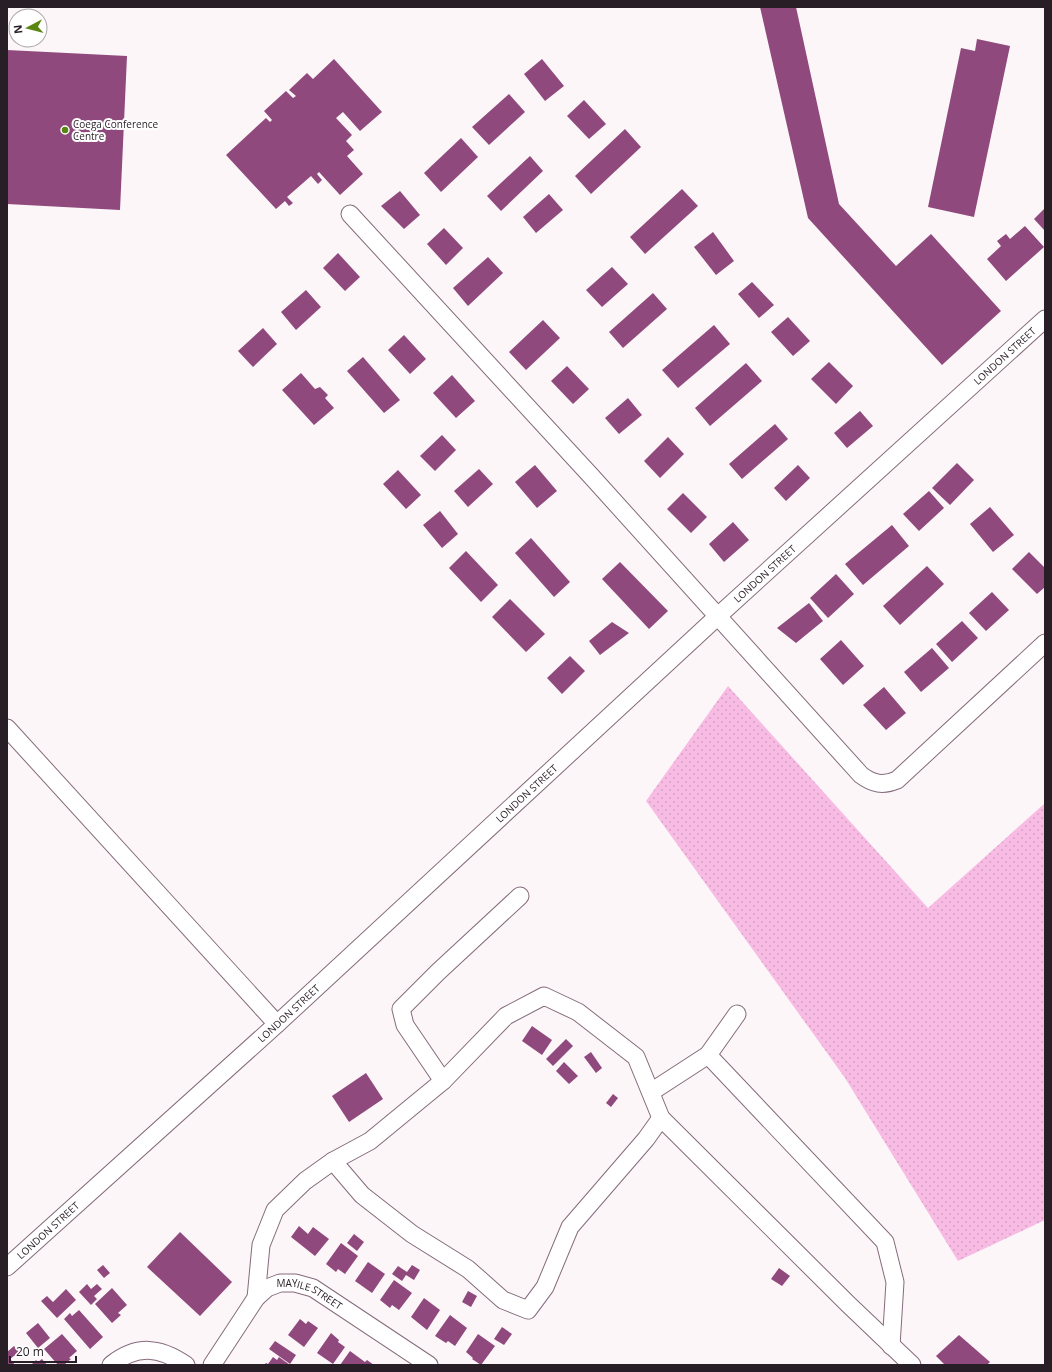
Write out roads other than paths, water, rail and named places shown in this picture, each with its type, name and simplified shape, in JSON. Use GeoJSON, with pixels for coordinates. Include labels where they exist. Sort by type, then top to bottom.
{"type":"FeatureCollection","features":[{"type":"Feature","properties":{"kind":"street"},"geometry":{"type":"LineString","coordinates":[[350,214],[470,343],[861,775],[868,780],[882,784],[897,780],[1045,643]]}},
{"type":"Feature","properties":{"kind":"street","name":"LONDON STREET"},"geometry":{"type":"LineString","coordinates":[[7,1267],[277,1024],[718,616],[1045,319]]}},
{"type":"Feature","properties":{"kind":"street"},"geometry":{"type":"LineString","coordinates":[[7,728],[277,1024]]}},
{"type":"Feature","properties":{"kind":"street"},"geometry":{"type":"LineString","coordinates":[[443,1081],[405,1025],[401,1009],[438,972],[520,896]]}},
{"type":"Feature","properties":{"kind":"street"},"geometry":{"type":"LineString","coordinates":[[256,1298],[261,1245],[275,1210],[305,1181],[333,1161],[370,1141],[443,1081],[506,1016],[544,996],[578,1012],[636,1057],[662,1118],[848,1304],[912,1365]]}},
{"type":"Feature","properties":{"kind":"street"},"geometry":{"type":"LineString","coordinates":[[651,1092],[708,1055],[737,1014]]}},
{"type":"Feature","properties":{"kind":"street"},"geometry":{"type":"LineString","coordinates":[[708,1055],[885,1242],[895,1282],[892,1346]]}},
{"type":"Feature","properties":{"kind":"street"},"geometry":{"type":"LineString","coordinates":[[333,1161],[362,1195],[412,1234],[468,1269],[502,1300],[528,1310],[545,1287],[570,1227],[646,1139],[662,1118]]}},
{"type":"Feature","properties":{"kind":"street","name":"MAYILE STREET"},"geometry":{"type":"LineString","coordinates":[[212,1365],[256,1298],[267,1288],[280,1283],[295,1283],[313,1288],[429,1365]]}},
{"type":"Feature","properties":{"kind":"street"},"geometry":{"type":"LineString","coordinates":[[111,1365],[130,1353],[148,1350],[164,1352],[186,1365]]}},
{"type":"Feature","properties":{"kind":"place","name":"Coega Conference Centre"},"geometry":{"type":"Point","coordinates":[65,130]}}]}
